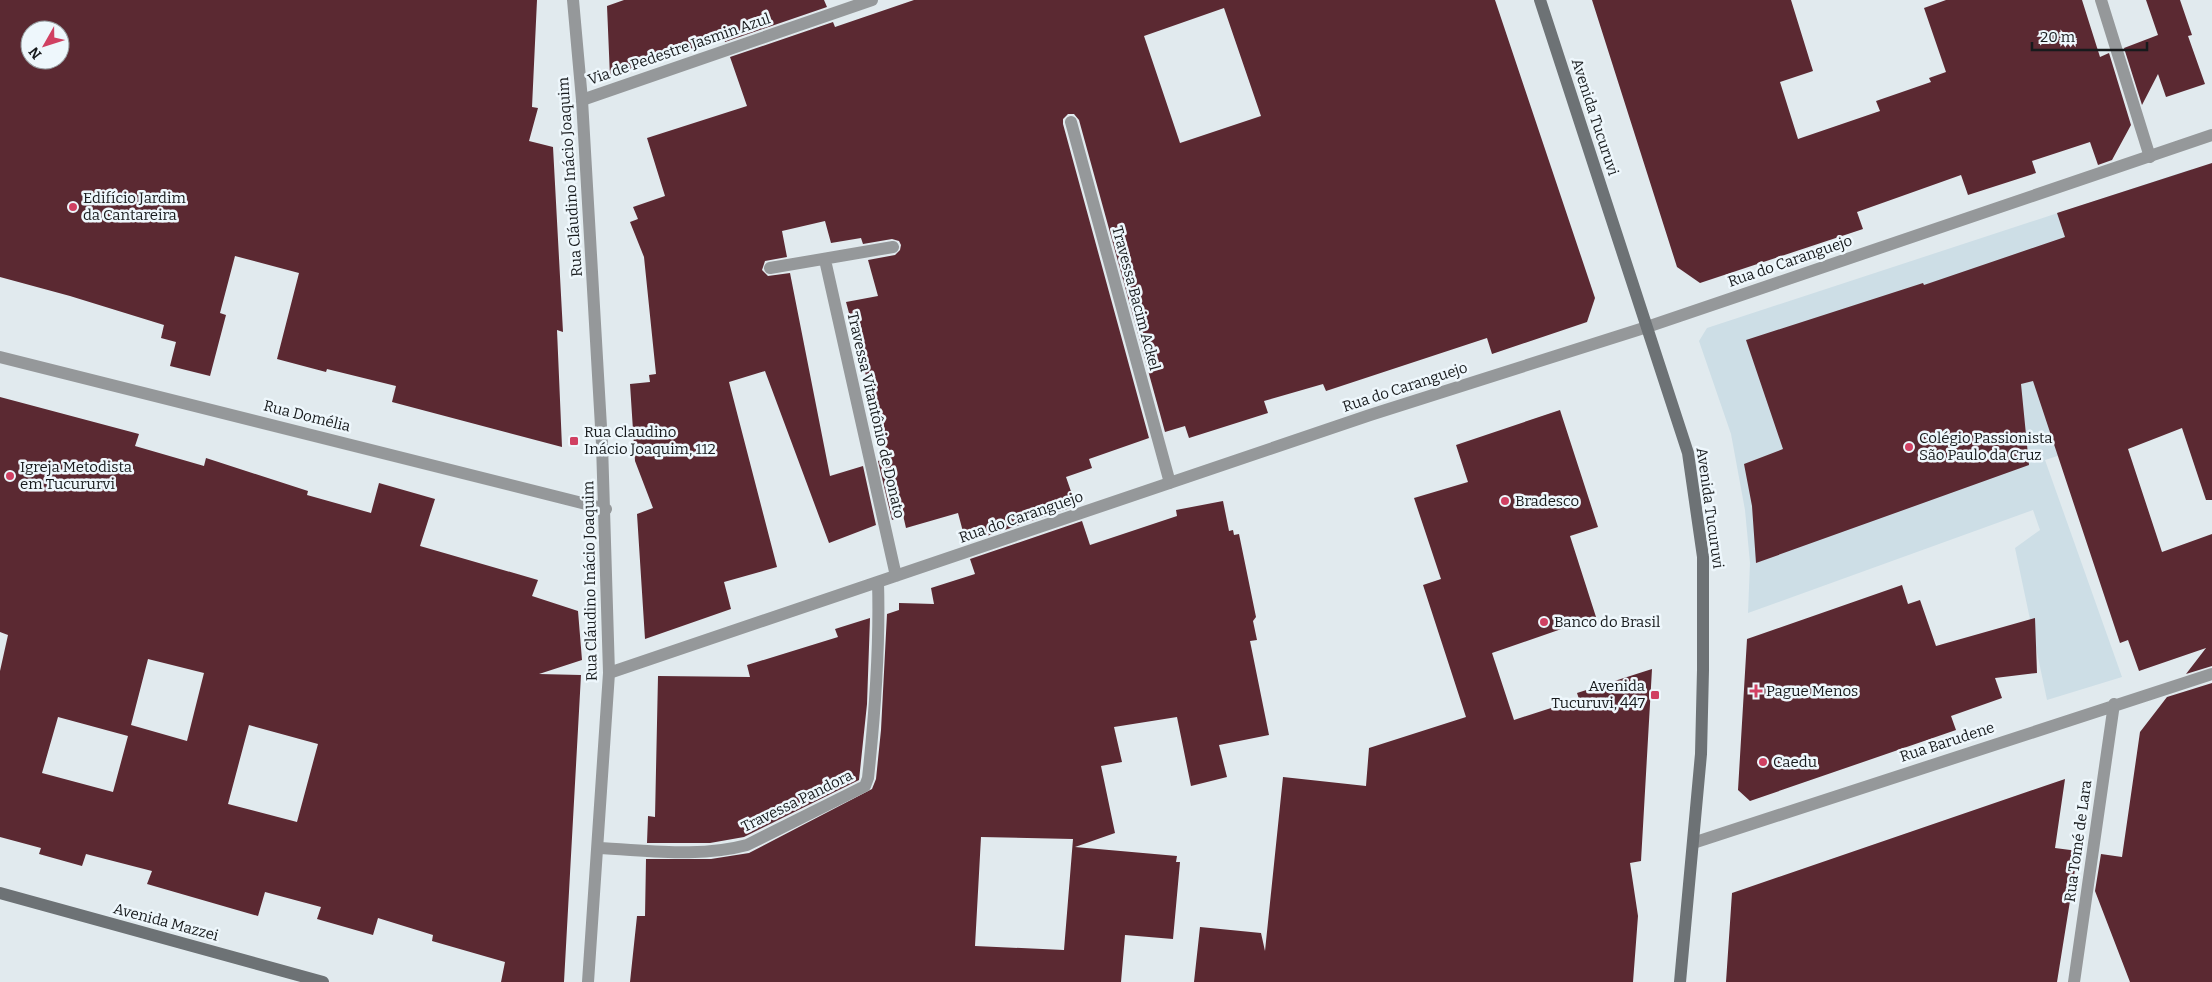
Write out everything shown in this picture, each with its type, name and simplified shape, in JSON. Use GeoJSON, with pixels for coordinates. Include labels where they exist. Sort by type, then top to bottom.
{"type":"FeatureCollection","features":[{"type":"Feature","properties":{"kind":"main road","name":"Avenida Tucuruvi"},"geometry":{"type":"LineString","coordinates":[[1540,0],[1688,453],[1703,558],[1702,736],[1680,982]]}},
{"type":"Feature","properties":{"kind":"main road","name":"Avenida Mazzei"},"geometry":{"type":"LineString","coordinates":[[0,893],[323,982]]}},
{"type":"Feature","properties":{"kind":"street","name":"Rua Cláudino Inácio Joaquim"},"geometry":{"type":"LineString","coordinates":[[572,0],[582,100],[606,509],[609,673],[588,982]]}},
{"type":"Feature","properties":{"kind":"street","name":"Via de Pedestre Jasmin Azul"},"geometry":{"type":"LineString","coordinates":[[582,100],[872,0]]}},
{"type":"Feature","properties":{"kind":"street"},"geometry":{"type":"LineString","coordinates":[[2101,0],[2150,157]]}},
{"type":"Feature","properties":{"kind":"street","name":"Travessa Bacim Ackel"},"geometry":{"type":"LineString","coordinates":[[1071,122],[1170,483]]}},
{"type":"Feature","properties":{"kind":"street","name":"Rua do Caranguejo"},"geometry":{"type":"LineString","coordinates":[[609,673],[1407,403],[1647,327],[2212,135]]}},
{"type":"Feature","properties":{"kind":"street"},"geometry":{"type":"LineString","coordinates":[[770,268],[826,260],[893,247]]}},
{"type":"Feature","properties":{"kind":"street","name":"Travessa Vitantônio de Donato"},"geometry":{"type":"LineString","coordinates":[[826,260],[896,576]]}},
{"type":"Feature","properties":{"kind":"street","name":"Rua Domélia"},"geometry":{"type":"LineString","coordinates":[[0,357],[606,509]]}},
{"type":"Feature","properties":{"kind":"street","name":"Travessa Pandora"},"geometry":{"type":"LineString","coordinates":[[598,848],[701,852],[726,850],[747,845],[865,786],[868,778],[876,707],[880,624],[878,582]]}},
{"type":"Feature","properties":{"kind":"street","name":"Rua Barudene"},"geometry":{"type":"LineString","coordinates":[[1693,843],[2114,704],[2212,674]]}},
{"type":"Feature","properties":{"kind":"street","name":"Rua Tomé de Lara"},"geometry":{"type":"LineString","coordinates":[[2074,982],[2114,704]]}},
{"type":"Feature","properties":{"kind":"shaded area","name":"Colégio Passionista São Paulo da Cruz"},"geometry":{"type":"Polygon","coordinates":[[[2192,169],[2212,229],[2212,406],[2045,460],[2122,677],[2047,700],[2015,548],[2040,530],[2033,510],[1748,613],[1750,563],[1745,510],[1731,434],[1699,341],[1707,328],[2192,169]]]}},
{"type":"Feature","properties":{"kind":"building"},"geometry":{"type":"Polygon","coordinates":[[[0,0],[537,0],[532,107],[538,108],[529,141],[553,147],[563,332],[557,330],[562,447],[392,402],[396,386],[327,369],[326,372],[277,359],[299,273],[235,256],[220,313],[226,315],[210,376],[170,366],[176,342],[161,338],[164,325],[0,277],[0,0]]]}},
{"type":"Feature","properties":{"kind":"building"},"geometry":{"type":"Polygon","coordinates":[[[624,0],[824,0],[827,7],[725,42],[724,38],[610,77],[607,6],[624,0]]]}},
{"type":"Feature","properties":{"kind":"building"},"geometry":{"type":"Polygon","coordinates":[[[914,0],[1495,0],[1595,298],[1587,322],[1492,354],[1487,338],[1326,391],[1323,384],[1264,401],[1268,413],[1189,438],[1185,426],[1165,432],[1079,120],[1074,114],[1068,114],[1063,119],[1063,124],[1149,438],[1089,459],[1092,468],[1066,477],[1076,506],[966,543],[958,513],[906,528],[903,515],[892,520],[878,461],[888,457],[846,302],[878,296],[868,260],[895,255],[900,250],[901,245],[899,241],[892,239],[863,244],[861,238],[831,243],[825,221],[782,231],[787,257],[765,261],[762,270],[768,276],[790,273],[830,476],[863,466],[876,525],[829,543],[765,371],[729,382],[777,567],[724,582],[731,609],[645,639],[637,514],[653,508],[635,461],[630,384],[650,382],[649,375],[656,374],[644,257],[630,222],[638,219],[633,207],[665,196],[647,138],[747,106],[730,57],[833,22],[835,27],[914,0]],[[1224,8],[1144,36],[1180,143],[1261,116],[1224,8]]]}},
{"type":"Feature","properties":{"kind":"building"},"geometry":{"type":"Polygon","coordinates":[[[1592,0],[1791,0],[1813,71],[1780,82],[1798,139],[1880,111],[1876,101],[1931,82],[1929,78],[1946,72],[1924,8],[1946,0],[2082,0],[2100,57],[2109,53],[2131,125],[2112,160],[2098,165],[2090,142],[2032,161],[2036,173],[1968,195],[1961,175],[1857,212],[1863,229],[1700,283],[1677,267],[1592,0]]]}},
{"type":"Feature","properties":{"kind":"building"},"geometry":{"type":"Polygon","coordinates":[[[2146,0],[2180,0],[2192,35],[2188,36],[2205,84],[2166,97],[2158,74],[2142,105],[2124,48],[2158,35],[2146,0]]]}},
{"type":"Feature","properties":{"kind":"building","name":"Colégio Passionista São Paulo da Cruz"},"geometry":{"type":"Polygon","coordinates":[[[2212,163],[2212,500],[2206,500],[2182,428],[2128,449],[2162,552],[2212,534],[2212,666],[2186,674],[2206,648],[2139,671],[2128,640],[2120,643],[2033,381],[2021,384],[2029,465],[1756,563],[1752,506],[1744,464],[1783,449],[1746,340],[1923,283],[1924,285],[2065,237],[2057,213],[2212,163]]]}},
{"type":"Feature","properties":{"kind":"building"},"geometry":{"type":"Polygon","coordinates":[[[0,397],[139,434],[135,446],[204,466],[206,458],[308,491],[307,495],[371,513],[379,483],[435,499],[420,546],[538,580],[532,596],[578,611],[582,660],[539,674],[581,675],[564,982],[501,982],[505,962],[432,941],[433,935],[378,918],[373,935],[317,919],[321,907],[265,892],[258,916],[147,884],[152,871],[86,854],[82,866],[39,854],[41,848],[0,837],[0,671],[8,635],[0,632],[0,397]],[[148,659],[131,725],[187,741],[204,673],[148,659]],[[58,717],[42,773],[113,792],[128,736],[58,717]],[[249,725],[228,804],[297,822],[318,744],[249,725]]]}},
{"type":"Feature","properties":{"kind":"building"},"geometry":{"type":"Polygon","coordinates":[[[1560,410],[1598,527],[1570,536],[1596,617],[1492,653],[1514,720],[1579,699],[1577,693],[1652,669],[1641,861],[1630,863],[1638,916],[1633,982],[1194,982],[1200,927],[1261,933],[1265,951],[1283,777],[1366,786],[1369,748],[1466,717],[1423,585],[1441,579],[1414,498],[1468,482],[1456,445],[1560,410]]]}},
{"type":"Feature","properties":{"kind":"building"},"geometry":{"type":"Polygon","coordinates":[[[1223,501],[1229,531],[1233,530],[1234,535],[1239,534],[1256,617],[1253,621],[1257,640],[1250,641],[1269,735],[1219,745],[1227,777],[1191,786],[1177,717],[1114,727],[1122,762],[1101,766],[1115,833],[1075,847],[1177,856],[1176,862],[1180,862],[1173,939],[1125,935],[1121,982],[630,982],[637,916],[645,916],[646,859],[711,859],[749,853],[872,789],[876,779],[881,730],[887,614],[899,610],[899,603],[934,604],[931,588],[975,574],[970,559],[1082,521],[1090,545],[1177,516],[1176,510],[1223,501]],[[981,837],[975,946],[1064,950],[1073,839],[981,837]]]}},
{"type":"Feature","properties":{"kind":"building"},"geometry":{"type":"Polygon","coordinates":[[[1902,585],[1908,604],[1920,600],[1936,646],[2035,618],[2037,673],[1995,678],[2002,698],[1951,716],[1956,730],[1750,801],[1738,790],[1747,639],[1902,585]]]}},
{"type":"Feature","properties":{"kind":"building"},"geometry":{"type":"Polygon","coordinates":[[[870,618],[867,704],[859,780],[744,837],[710,843],[647,843],[648,816],[655,817],[658,676],[750,677],[747,665],[838,637],[835,629],[870,618]]]}},
{"type":"Feature","properties":{"kind":"building"},"geometry":{"type":"Polygon","coordinates":[[[2212,683],[2212,982],[2130,982],[2095,891],[2101,854],[2122,857],[2140,732],[2167,697],[2212,683]]]}},
{"type":"Feature","properties":{"kind":"building"},"geometry":{"type":"Polygon","coordinates":[[[2065,779],[2055,848],[2078,851],[2057,982],[1726,982],[1732,893],[2065,779]]]}},
{"type":"Feature","properties":{"kind":"place","name":"Edifício Jardim da Cantareira"},"geometry":{"type":"Point","coordinates":[73,207]}},
{"type":"Feature","properties":{"kind":"place","name":"Rua Claudino Inácio Joaquim, 112"},"geometry":{"type":"Point","coordinates":[574,441]}},
{"type":"Feature","properties":{"kind":"place","name":"Colégio Passionista São Paulo da Cruz"},"geometry":{"type":"Point","coordinates":[1909,447]}},
{"type":"Feature","properties":{"kind":"place","name":"Igreja Metodista em Tucururvi"},"geometry":{"type":"Point","coordinates":[10,476]}},
{"type":"Feature","properties":{"kind":"place","name":"Bradesco"},"geometry":{"type":"Point","coordinates":[1505,501]}},
{"type":"Feature","properties":{"kind":"place","name":"Banco do Brasil"},"geometry":{"type":"Point","coordinates":[1544,622]}},
{"type":"Feature","properties":{"kind":"place","name":"Pague Menos"},"geometry":{"type":"Point","coordinates":[1756,691]}},
{"type":"Feature","properties":{"kind":"place","name":"Avenida Tucuruvi, 447"},"geometry":{"type":"Point","coordinates":[1655,695]}},
{"type":"Feature","properties":{"kind":"place","name":"Caedu"},"geometry":{"type":"Point","coordinates":[1763,762]}}]}
